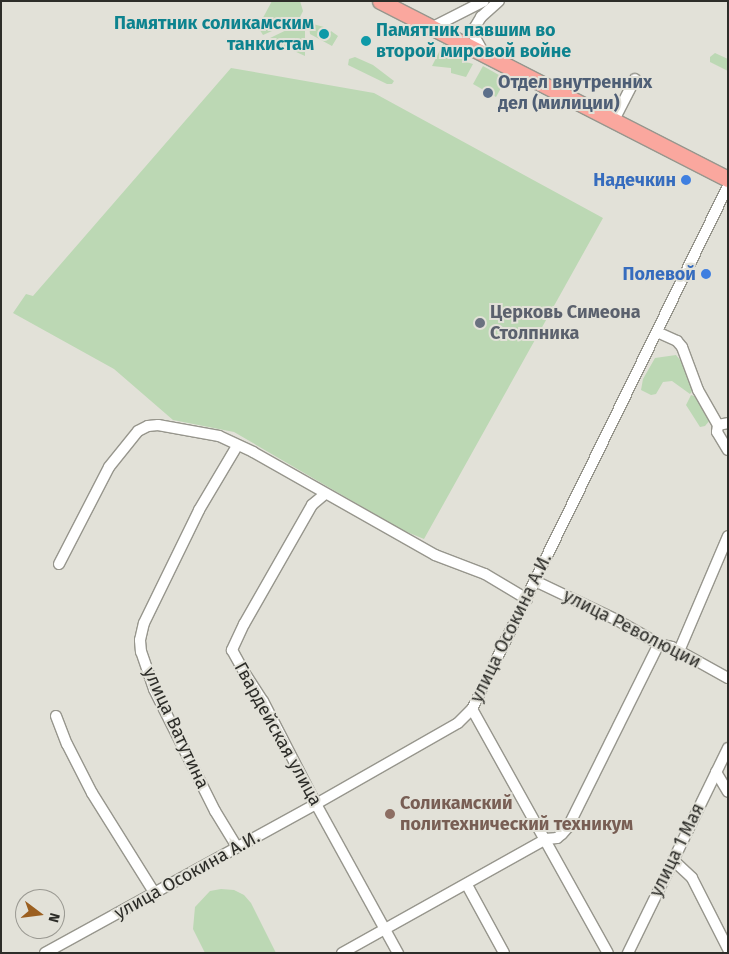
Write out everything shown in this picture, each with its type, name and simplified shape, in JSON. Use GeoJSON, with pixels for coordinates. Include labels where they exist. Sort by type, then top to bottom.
{"type":"FeatureCollection","features":[{"type":"Feature","properties":{"kind":"highway"},"geometry":{"type":"LineString","coordinates":[[380,1],[728,178]]}},
{"type":"Feature","properties":{"kind":"street"},"geometry":{"type":"LineString","coordinates":[[432,28],[484,1]]}},
{"type":"Feature","properties":{"kind":"street"},"geometry":{"type":"LineString","coordinates":[[486,56],[476,43],[473,34],[481,17],[499,1]]}},
{"type":"Feature","properties":{"kind":"street"},"geometry":{"type":"LineString","coordinates":[[614,120],[635,79]]}},
{"type":"Feature","properties":{"kind":"street","name":"улица Осокина А.И."},"geometry":{"type":"LineString","coordinates":[[45,953],[155,894],[458,723],[472,708],[728,186]]}},
{"type":"Feature","properties":{"kind":"street"},"geometry":{"type":"LineString","coordinates":[[657,332],[677,341],[682,347],[698,390],[723,424],[717,432],[728,450]]}},
{"type":"Feature","properties":{"kind":"street"},"geometry":{"type":"LineString","coordinates":[[59,564],[109,467],[138,431],[148,426],[158,425],[181,431],[202,431],[220,436],[237,446],[253,452],[435,556],[485,574],[527,599]]}},
{"type":"Feature","properties":{"kind":"street","name":"улица Ватутина"},"geometry":{"type":"LineString","coordinates":[[237,446],[190,527],[144,623],[140,640],[141,652],[154,689],[215,811],[237,847]]}},
{"type":"Feature","properties":{"kind":"street","name":"Гвардейская улица"},"geometry":{"type":"LineString","coordinates":[[325,494],[312,505],[244,624],[232,650],[244,672],[264,701],[316,804],[398,953]]}},
{"type":"Feature","properties":{"kind":"street"},"geometry":{"type":"LineString","coordinates":[[679,651],[728,536]]}},
{"type":"Feature","properties":{"kind":"street","name":"улица Революции"},"geometry":{"type":"LineString","coordinates":[[535,581],[615,619],[659,644],[679,651],[728,678]]}},
{"type":"Feature","properties":{"kind":"street"},"geometry":{"type":"LineString","coordinates":[[342,953],[467,885],[546,839],[557,838],[568,827],[659,644]]}},
{"type":"Feature","properties":{"kind":"street"},"geometry":{"type":"LineString","coordinates":[[472,708],[608,953]]}},
{"type":"Feature","properties":{"kind":"street"},"geometry":{"type":"LineString","coordinates":[[56,716],[66,744],[92,793],[155,894]]}},
{"type":"Feature","properties":{"kind":"street","name":"улица 1 Мая"},"geometry":{"type":"LineString","coordinates":[[628,953],[728,748]]}},
{"type":"Feature","properties":{"kind":"street"},"geometry":{"type":"LineString","coordinates":[[716,772],[728,792]]}},
{"type":"Feature","properties":{"kind":"street"},"geometry":{"type":"LineString","coordinates":[[673,860],[692,878],[728,949]]}},
{"type":"Feature","properties":{"kind":"street"},"geometry":{"type":"LineString","coordinates":[[467,885],[504,953]]}},
{"type":"Feature","properties":{"kind":"green space"},"geometry":{"type":"Polygon","coordinates":[[[272,1],[300,1],[303,11],[299,19],[263,35],[258,27],[272,1]]]}},
{"type":"Feature","properties":{"kind":"green space"},"geometry":{"type":"Polygon","coordinates":[[[301,23],[305,25],[305,56],[268,39],[301,23]]]}},
{"type":"Feature","properties":{"kind":"green space"},"geometry":{"type":"Polygon","coordinates":[[[313,24],[324,27],[317,36],[325,41],[331,31],[338,36],[332,46],[310,34],[309,26],[313,24]]]}},
{"type":"Feature","properties":{"kind":"green space"},"geometry":{"type":"Polygon","coordinates":[[[443,44],[469,57],[463,61],[473,64],[466,77],[451,73],[451,68],[432,66],[443,44]]]}},
{"type":"Feature","properties":{"kind":"green space"},"geometry":{"type":"Polygon","coordinates":[[[715,53],[728,59],[728,71],[710,62],[710,57],[715,53]]]}},
{"type":"Feature","properties":{"kind":"green space"},"geometry":{"type":"Polygon","coordinates":[[[355,57],[373,65],[394,81],[392,84],[387,84],[348,65],[349,59],[355,57]]]}},
{"type":"Feature","properties":{"kind":"green space"},"geometry":{"type":"Polygon","coordinates":[[[483,66],[506,79],[496,97],[473,84],[483,66]]]}},
{"type":"Feature","properties":{"kind":"green space"},"geometry":{"type":"Polygon","coordinates":[[[231,68],[374,93],[603,218],[424,539],[402,530],[234,432],[173,420],[114,369],[13,313],[26,294],[33,296],[231,68]]]}},
{"type":"Feature","properties":{"kind":"green space"},"geometry":{"type":"Polygon","coordinates":[[[676,355],[681,361],[694,389],[690,394],[672,381],[663,382],[656,394],[651,395],[641,390],[643,379],[655,358],[676,355]]]}},
{"type":"Feature","properties":{"kind":"green space"},"geometry":{"type":"Polygon","coordinates":[[[691,395],[697,397],[703,405],[704,412],[711,419],[705,426],[700,427],[686,405],[691,395]]]}},
{"type":"Feature","properties":{"kind":"green space"},"geometry":{"type":"Polygon","coordinates":[[[221,889],[234,890],[244,895],[251,903],[276,953],[205,953],[193,929],[195,907],[210,891],[221,889]]]}},
{"type":"Feature","properties":{"kind":"place","name":"Памятник соликамским танкистам"},"geometry":{"type":"Point","coordinates":[324,34]}},
{"type":"Feature","properties":{"kind":"place","name":"Памятник павшим во второй мировой войне"},"geometry":{"type":"Point","coordinates":[366,41]}},
{"type":"Feature","properties":{"kind":"place","name":"Отдел внутренних дел (милиции)"},"geometry":{"type":"Point","coordinates":[488,93]}},
{"type":"Feature","properties":{"kind":"place","name":"Надечкин"},"geometry":{"type":"Point","coordinates":[686,180]}},
{"type":"Feature","properties":{"kind":"place","name":"Полевой"},"geometry":{"type":"Point","coordinates":[706,274]}},
{"type":"Feature","properties":{"kind":"place","name":"Церковь Симеона Столпника"},"geometry":{"type":"Point","coordinates":[480,323]}},
{"type":"Feature","properties":{"kind":"place","name":"Соликамский политехнический техникум"},"geometry":{"type":"Point","coordinates":[390,814]}}]}
